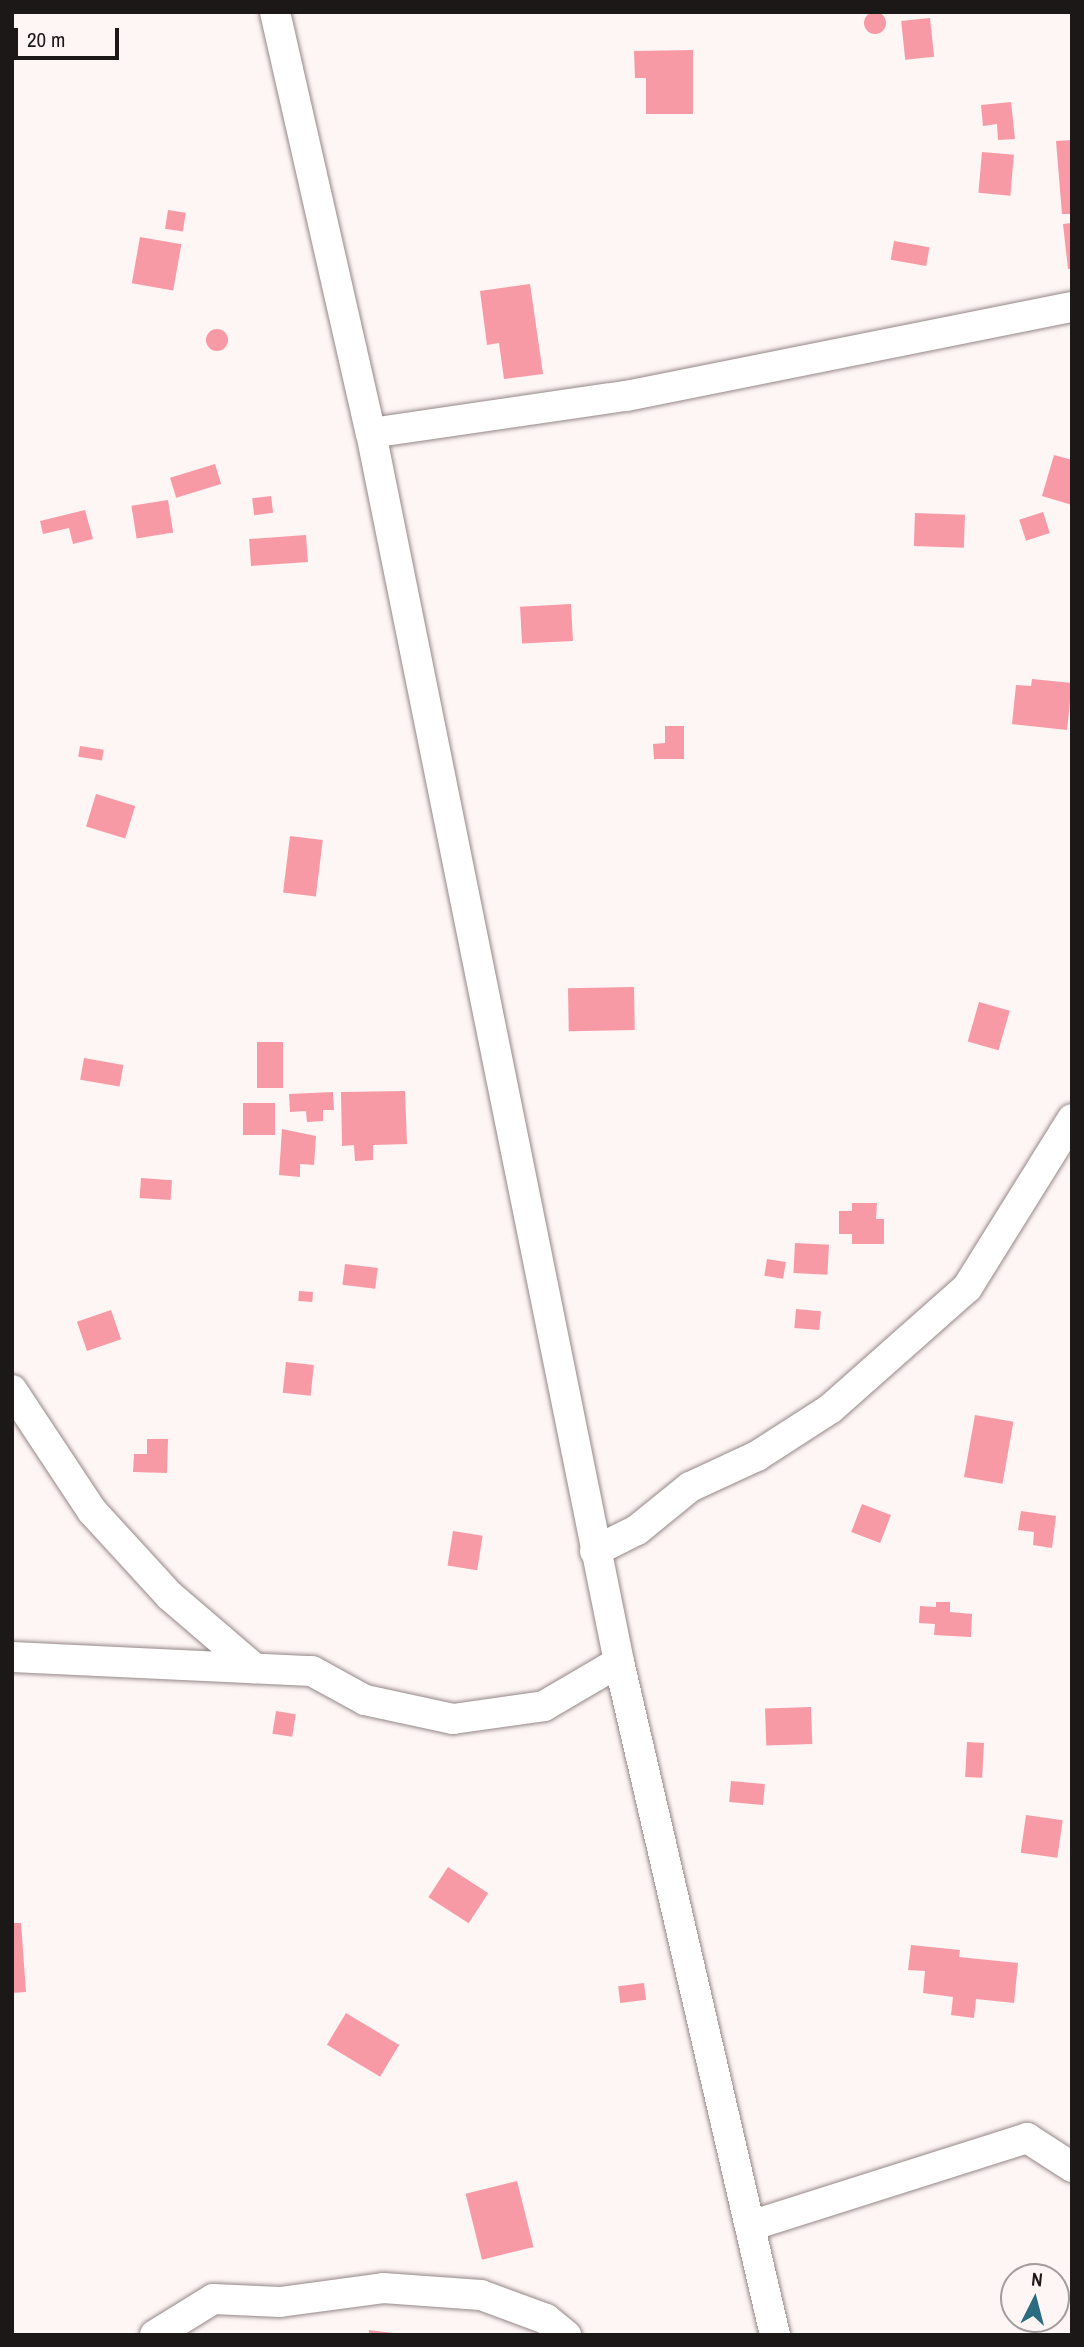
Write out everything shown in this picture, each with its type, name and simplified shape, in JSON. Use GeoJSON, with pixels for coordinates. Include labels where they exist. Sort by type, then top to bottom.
{"type":"FeatureCollection","features":[{"type":"Feature","properties":{"kind":"street"},"geometry":{"type":"LineString","coordinates":[[275,12],[371,433],[595,1551],[775,2335]]}},
{"type":"Feature","properties":{"kind":"street"},"geometry":{"type":"LineString","coordinates":[[371,433],[626,396],[1072,307]]}},
{"type":"Feature","properties":{"kind":"street"},"geometry":{"type":"LineString","coordinates":[[595,1551],[636,1530],[690,1487],[757,1457],[830,1409],[958,1297],[967,1288],[1072,1119]]}},
{"type":"Feature","properties":{"kind":"street"},"geometry":{"type":"LineString","coordinates":[[12,1390],[92,1511],[170,1596],[254,1668]]}},
{"type":"Feature","properties":{"kind":"street"},"geometry":{"type":"LineString","coordinates":[[12,1657],[312,1671],[365,1700],[453,1719],[544,1706],[619,1662]]}},
{"type":"Feature","properties":{"kind":"street"},"geometry":{"type":"LineString","coordinates":[[750,2227],[1027,2138],[1072,2167]]}},
{"type":"Feature","properties":{"kind":"street"},"geometry":{"type":"LineString","coordinates":[[155,2335],[213,2299],[280,2302],[383,2288],[481,2295],[546,2319],[566,2335]]}},
{"type":"Feature","properties":{"kind":"building"},"geometry":{"type":"Polygon","coordinates":[[[875,12],[883,15],[886,23],[883,31],[875,34],[867,31],[864,23],[867,15],[875,12]]]}},
{"type":"Feature","properties":{"kind":"building"},"geometry":{"type":"Polygon","coordinates":[[[930,18],[934,57],[905,60],[901,21],[930,18]]]}},
{"type":"Feature","properties":{"kind":"building"},"geometry":{"type":"Polygon","coordinates":[[[693,50],[693,114],[646,114],[646,78],[635,78],[634,51],[693,50]]]}},
{"type":"Feature","properties":{"kind":"building"},"geometry":{"type":"Polygon","coordinates":[[[1011,102],[1015,139],[998,140],[997,124],[983,126],[981,105],[1011,102]]]}},
{"type":"Feature","properties":{"kind":"building"},"geometry":{"type":"Polygon","coordinates":[[[1072,140],[1072,214],[1062,214],[1056,141],[1072,140]]]}},
{"type":"Feature","properties":{"kind":"building"},"geometry":{"type":"Polygon","coordinates":[[[982,152],[1014,155],[1010,196],[978,193],[982,152]]]}},
{"type":"Feature","properties":{"kind":"building"},"geometry":{"type":"Polygon","coordinates":[[[168,210],[186,213],[183,232],[165,229],[168,210]]]}},
{"type":"Feature","properties":{"kind":"building"},"geometry":{"type":"Polygon","coordinates":[[[1072,223],[1072,269],[1068,269],[1063,224],[1072,223]]]}},
{"type":"Feature","properties":{"kind":"building"},"geometry":{"type":"Polygon","coordinates":[[[140,237],[181,244],[173,291],[132,283],[140,237]]]}},
{"type":"Feature","properties":{"kind":"building"},"geometry":{"type":"Polygon","coordinates":[[[894,241],[929,247],[926,266],[891,260],[894,241]]]}},
{"type":"Feature","properties":{"kind":"building"},"geometry":{"type":"Polygon","coordinates":[[[530,284],[543,374],[504,379],[499,343],[487,345],[480,291],[530,284]]]}},
{"type":"Feature","properties":{"kind":"building"},"geometry":{"type":"Polygon","coordinates":[[[217,329],[225,332],[228,340],[225,348],[217,351],[209,348],[206,340],[209,332],[217,329]]]}},
{"type":"Feature","properties":{"kind":"building"},"geometry":{"type":"Polygon","coordinates":[[[1054,455],[1072,460],[1072,505],[1042,496],[1054,455]]]}},
{"type":"Feature","properties":{"kind":"building"},"geometry":{"type":"Polygon","coordinates":[[[215,464],[221,484],[176,498],[170,478],[215,464]]]}},
{"type":"Feature","properties":{"kind":"building"},"geometry":{"type":"Polygon","coordinates":[[[271,496],[273,513],[254,515],[252,498],[271,496]]]}},
{"type":"Feature","properties":{"kind":"building"},"geometry":{"type":"Polygon","coordinates":[[[168,500],[173,533],[137,538],[131,506],[168,500]]]}},
{"type":"Feature","properties":{"kind":"building"},"geometry":{"type":"Polygon","coordinates":[[[85,510],[93,539],[73,544],[69,528],[43,534],[40,521],[85,510]]]}},
{"type":"Feature","properties":{"kind":"building"},"geometry":{"type":"Polygon","coordinates":[[[1043,512],[1050,533],[1026,541],[1019,520],[1043,512]]]}},
{"type":"Feature","properties":{"kind":"building"},"geometry":{"type":"Polygon","coordinates":[[[915,513],[965,515],[964,548],[914,546],[915,513]]]}},
{"type":"Feature","properties":{"kind":"building"},"geometry":{"type":"Polygon","coordinates":[[[306,535],[308,562],[251,566],[249,539],[306,535]]]}},
{"type":"Feature","properties":{"kind":"building"},"geometry":{"type":"Polygon","coordinates":[[[571,604],[573,641],[522,644],[520,607],[571,604]]]}},
{"type":"Feature","properties":{"kind":"building"},"geometry":{"type":"Polygon","coordinates":[[[1032,679],[1072,683],[1067,730],[1012,724],[1016,685],[1031,686],[1032,679]]]}},
{"type":"Feature","properties":{"kind":"building"},"geometry":{"type":"Polygon","coordinates":[[[665,726],[684,726],[684,759],[654,759],[653,744],[665,743],[665,726]]]}},
{"type":"Feature","properties":{"kind":"building"},"geometry":{"type":"Polygon","coordinates":[[[80,746],[104,750],[102,761],[78,757],[80,746]]]}},
{"type":"Feature","properties":{"kind":"building"},"geometry":{"type":"Polygon","coordinates":[[[96,794],[135,806],[125,839],[86,827],[96,794]]]}},
{"type":"Feature","properties":{"kind":"building"},"geometry":{"type":"Polygon","coordinates":[[[290,836],[323,840],[316,897],[283,893],[290,836]]]}},
{"type":"Feature","properties":{"kind":"building"},"geometry":{"type":"Polygon","coordinates":[[[634,987],[635,1030],[569,1031],[568,988],[634,987]]]}},
{"type":"Feature","properties":{"kind":"building"},"geometry":{"type":"Polygon","coordinates":[[[979,1002],[1010,1011],[998,1050],[968,1041],[979,1002]]]}},
{"type":"Feature","properties":{"kind":"building"},"geometry":{"type":"Polygon","coordinates":[[[257,1042],[283,1042],[283,1088],[257,1088],[257,1042]]]}},
{"type":"Feature","properties":{"kind":"building"},"geometry":{"type":"Polygon","coordinates":[[[84,1058],[123,1065],[120,1087],[80,1080],[84,1058]]]}},
{"type":"Feature","properties":{"kind":"building"},"geometry":{"type":"Polygon","coordinates":[[[405,1091],[407,1144],[373,1145],[373,1160],[355,1161],[354,1145],[342,1146],[341,1092],[405,1091]]]}},
{"type":"Feature","properties":{"kind":"building"},"geometry":{"type":"Polygon","coordinates":[[[333,1092],[334,1110],[323,1110],[323,1121],[307,1122],[306,1111],[290,1112],[289,1094],[333,1092]]]}},
{"type":"Feature","properties":{"kind":"building"},"geometry":{"type":"Polygon","coordinates":[[[243,1103],[275,1103],[275,1135],[243,1135],[243,1103]]]}},
{"type":"Feature","properties":{"kind":"building"},"geometry":{"type":"Polygon","coordinates":[[[282,1129],[316,1136],[314,1165],[300,1164],[300,1177],[279,1175],[282,1129]]]}},
{"type":"Feature","properties":{"kind":"building"},"geometry":{"type":"Polygon","coordinates":[[[141,1178],[172,1180],[171,1200],[140,1198],[141,1178]]]}},
{"type":"Feature","properties":{"kind":"building"},"geometry":{"type":"Polygon","coordinates":[[[852,1203],[877,1203],[876,1219],[884,1219],[884,1244],[852,1244],[852,1234],[839,1234],[839,1211],[852,1211],[852,1203]]]}},
{"type":"Feature","properties":{"kind":"building"},"geometry":{"type":"Polygon","coordinates":[[[795,1243],[829,1245],[827,1275],[793,1273],[795,1243]]]}},
{"type":"Feature","properties":{"kind":"building"},"geometry":{"type":"Polygon","coordinates":[[[767,1259],[786,1262],[783,1279],[764,1276],[767,1259]]]}},
{"type":"Feature","properties":{"kind":"building"},"geometry":{"type":"Polygon","coordinates":[[[345,1264],[378,1268],[375,1289],[342,1285],[345,1264]]]}},
{"type":"Feature","properties":{"kind":"building"},"geometry":{"type":"Polygon","coordinates":[[[299,1291],[313,1292],[312,1302],[298,1301],[299,1291]]]}},
{"type":"Feature","properties":{"kind":"building"},"geometry":{"type":"Polygon","coordinates":[[[796,1309],[821,1311],[819,1330],[794,1328],[796,1309]]]}},
{"type":"Feature","properties":{"kind":"building"},"geometry":{"type":"Polygon","coordinates":[[[111,1310],[121,1339],[87,1351],[77,1322],[111,1310]]]}},
{"type":"Feature","properties":{"kind":"building"},"geometry":{"type":"Polygon","coordinates":[[[286,1362],[314,1365],[311,1396],[283,1393],[286,1362]]]}},
{"type":"Feature","properties":{"kind":"building"},"geometry":{"type":"Polygon","coordinates":[[[975,1415],[1013,1422],[1002,1484],[964,1477],[975,1415]]]}},
{"type":"Feature","properties":{"kind":"building"},"geometry":{"type":"Polygon","coordinates":[[[147,1439],[168,1439],[167,1473],[133,1472],[134,1454],[147,1454],[147,1439]]]}},
{"type":"Feature","properties":{"kind":"building"},"geometry":{"type":"Polygon","coordinates":[[[862,1504],[891,1515],[880,1543],[851,1532],[862,1504]]]}},
{"type":"Feature","properties":{"kind":"building"},"geometry":{"type":"Polygon","coordinates":[[[1021,1511],[1056,1516],[1052,1548],[1033,1545],[1034,1532],[1018,1530],[1021,1511]]]}},
{"type":"Feature","properties":{"kind":"building"},"geometry":{"type":"Polygon","coordinates":[[[453,1531],[483,1536],[477,1570],[448,1566],[453,1531]]]}},
{"type":"Feature","properties":{"kind":"building"},"geometry":{"type":"Polygon","coordinates":[[[936,1602],[950,1602],[950,1612],[972,1614],[971,1637],[934,1635],[935,1624],[919,1623],[920,1606],[936,1607],[936,1602]]]}},
{"type":"Feature","properties":{"kind":"building"},"geometry":{"type":"Polygon","coordinates":[[[811,1707],[812,1744],[766,1746],[765,1709],[811,1707]]]}},
{"type":"Feature","properties":{"kind":"building"},"geometry":{"type":"Polygon","coordinates":[[[276,1711],[296,1714],[292,1737],[272,1734],[276,1711]]]}},
{"type":"Feature","properties":{"kind":"building"},"geometry":{"type":"Polygon","coordinates":[[[967,1742],[984,1743],[982,1778],[965,1777],[967,1742]]]}},
{"type":"Feature","properties":{"kind":"building"},"geometry":{"type":"Polygon","coordinates":[[[731,1781],[765,1784],[763,1805],[729,1802],[731,1781]]]}},
{"type":"Feature","properties":{"kind":"building"},"geometry":{"type":"Polygon","coordinates":[[[1026,1815],[1063,1820],[1057,1858],[1021,1853],[1026,1815]]]}},
{"type":"Feature","properties":{"kind":"building"},"geometry":{"type":"Polygon","coordinates":[[[448,1867],[488,1893],[469,1923],[428,1897],[448,1867]]]}},
{"type":"Feature","properties":{"kind":"building"},"geometry":{"type":"Polygon","coordinates":[[[12,1923],[21,1923],[26,1992],[12,1993],[12,1923]]]}},
{"type":"Feature","properties":{"kind":"building"},"geometry":{"type":"Polygon","coordinates":[[[911,1945],[960,1950],[959,1957],[1018,1963],[1014,2003],[976,1999],[974,2018],[951,2015],[953,1997],[923,1993],[925,1971],[908,1970],[911,1945]]]}},
{"type":"Feature","properties":{"kind":"building"},"geometry":{"type":"Polygon","coordinates":[[[644,1983],[646,2000],[620,2003],[618,1986],[644,1983]]]}},
{"type":"Feature","properties":{"kind":"building"},"geometry":{"type":"Polygon","coordinates":[[[346,2013],[399,2045],[380,2077],[327,2045],[346,2013]]]}},
{"type":"Feature","properties":{"kind":"building"},"geometry":{"type":"Polygon","coordinates":[[[517,2181],[533,2247],[482,2260],[466,2194],[517,2181]]]}},
{"type":"Feature","properties":{"kind":"building"},"geometry":{"type":"Polygon","coordinates":[[[369,2330],[393,2333],[393,2335],[369,2335],[369,2330]]]}}]}
